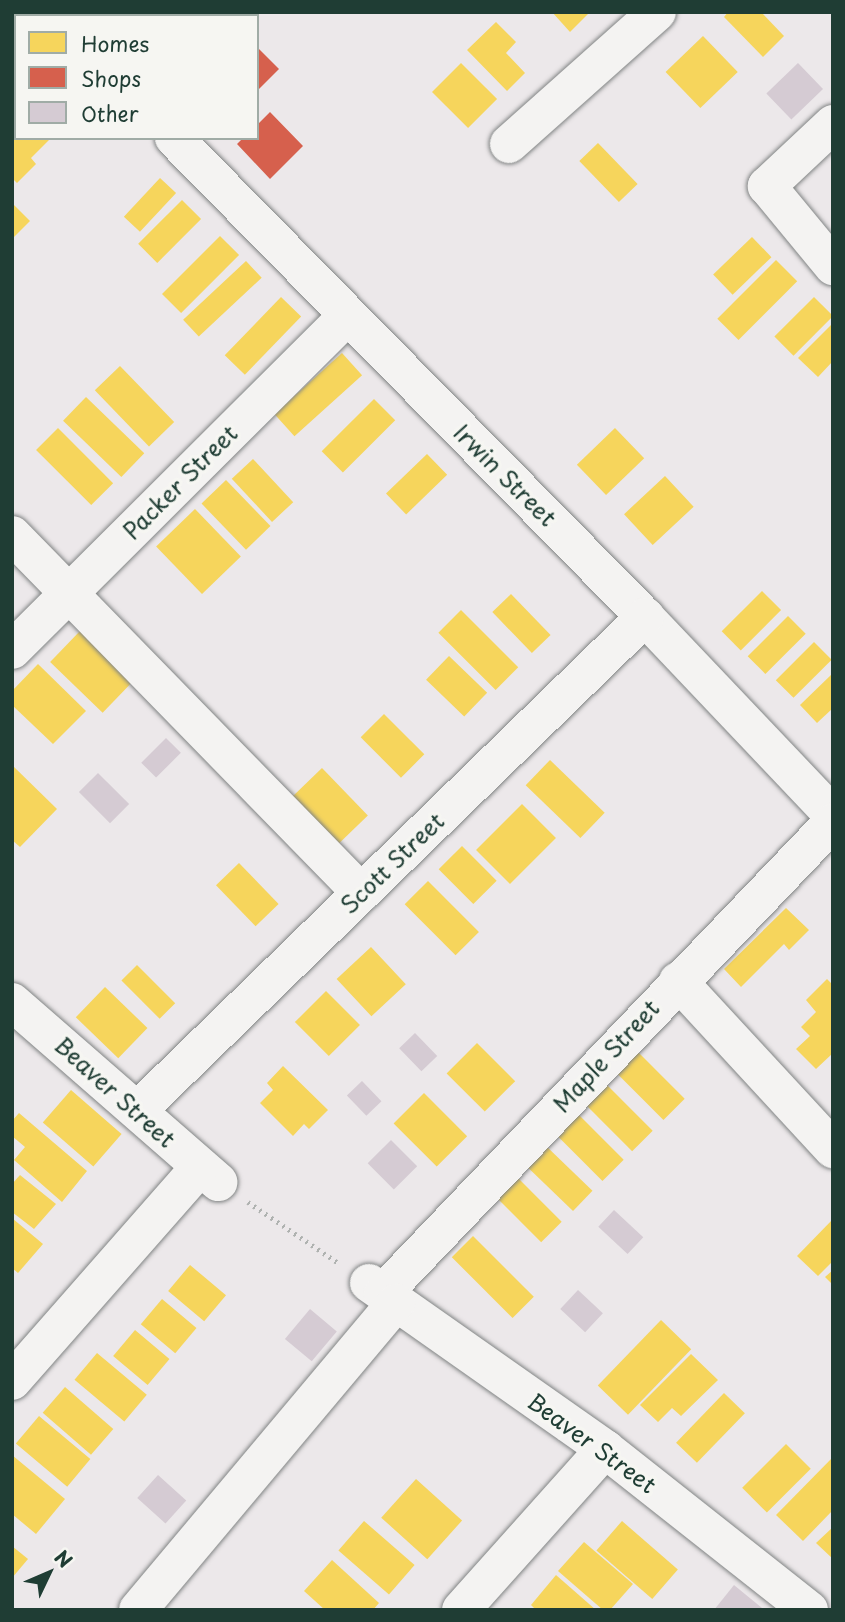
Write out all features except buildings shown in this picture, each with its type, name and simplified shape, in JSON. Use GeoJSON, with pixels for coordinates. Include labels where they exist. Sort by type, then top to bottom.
{"type":"FeatureCollection","features":[{"type":"Feature","properties":{"kind":"street"},"geometry":{"type":"LineString","coordinates":[[509,144],[657,12]]}},
{"type":"Feature","properties":{"kind":"street"},"geometry":{"type":"LineString","coordinates":[[833,124],[767,186],[833,267]]}},
{"type":"Feature","properties":{"kind":"street","name":"Irwin Street"},"geometry":{"type":"LineString","coordinates":[[176,140],[645,617],[833,815]]}},
{"type":"Feature","properties":{"kind":"street","name":"Packer Street"},"geometry":{"type":"LineString","coordinates":[[12,650],[348,315]]}},
{"type":"Feature","properties":{"kind":"street"},"geometry":{"type":"LineString","coordinates":[[12,535],[361,893]]}},
{"type":"Feature","properties":{"kind":"street","name":"Scott Street"},"geometry":{"type":"LineString","coordinates":[[139,1109],[645,617]]}},
{"type":"Feature","properties":{"kind":"street","name":"Maple Street"},"geometry":{"type":"LineString","coordinates":[[138,1610],[383,1293],[678,981],[833,822]]}},
{"type":"Feature","properties":{"kind":"street"},"geometry":{"type":"LineString","coordinates":[[678,981],[833,1149]]}},
{"type":"Feature","properties":{"kind":"street","name":"Beaver Street"},"geometry":{"type":"LineString","coordinates":[[12,1002],[139,1109],[208,1175]]}},
{"type":"Feature","properties":{"kind":"street"},"geometry":{"type":"LineString","coordinates":[[12,1381],[208,1175]]}},
{"type":"Feature","properties":{"kind":"street","name":"Beaver Street"},"geometry":{"type":"LineString","coordinates":[[383,1293],[605,1449],[797,1606]]}},
{"type":"Feature","properties":{"kind":"street"},"geometry":{"type":"LineString","coordinates":[[461,1610],[605,1449]]}},
{"type":"Feature","properties":{"kind":"path"},"geometry":{"type":"LineString","coordinates":[[208,1175],[383,1293]]}}]}
